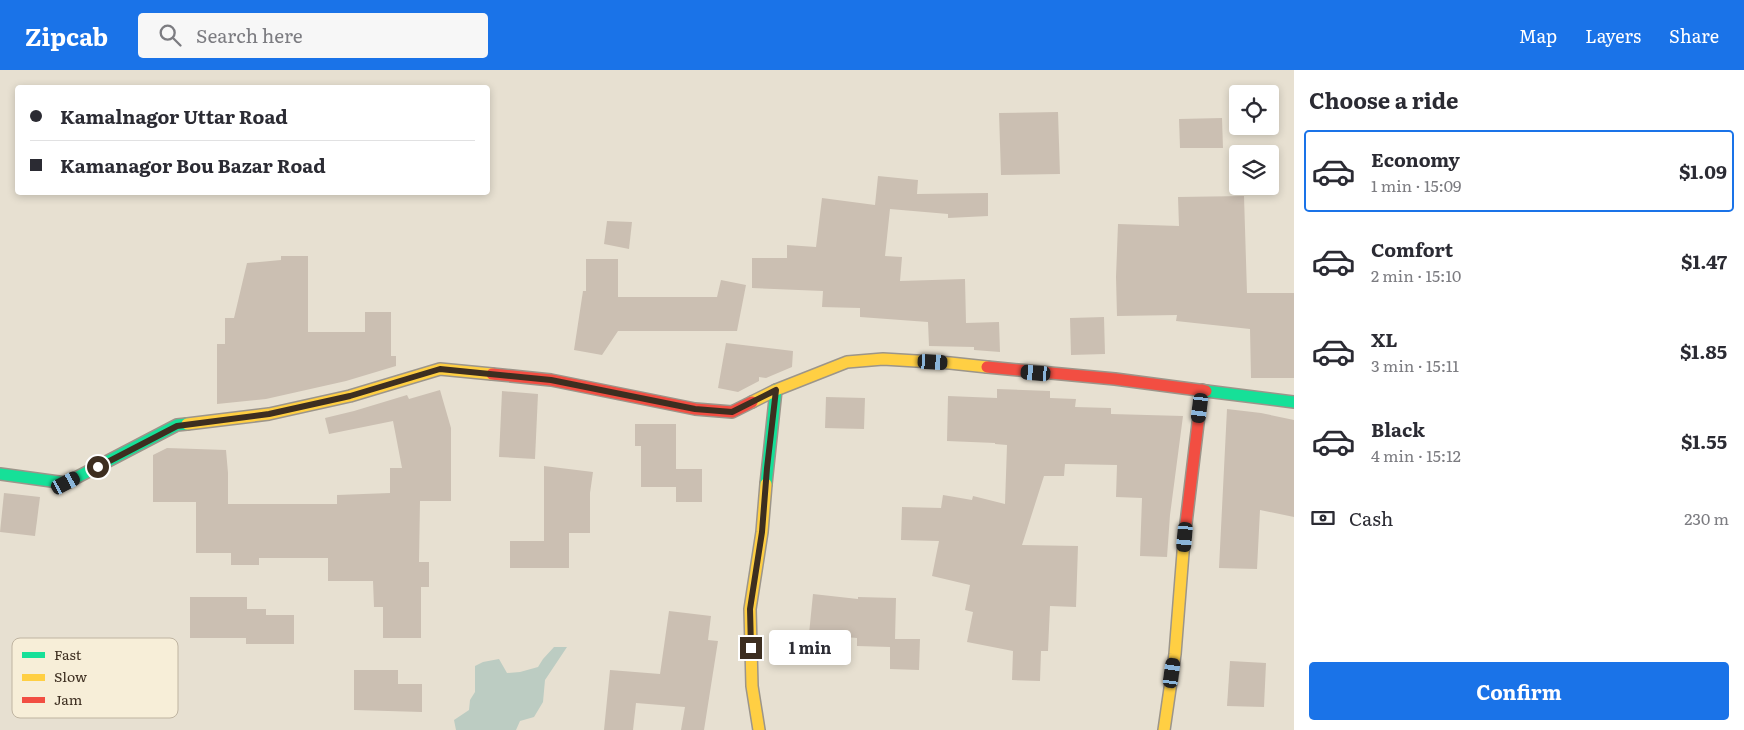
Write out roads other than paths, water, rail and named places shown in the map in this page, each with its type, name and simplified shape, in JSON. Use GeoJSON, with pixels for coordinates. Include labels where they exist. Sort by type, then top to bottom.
{"type":"FeatureCollection","features":[{"type":"Feature","properties":{"kind":"street"},"geometry":{"type":"LineString","coordinates":[[0,474],[66,483],[177,426],[269,414],[350,396],[440,369],[551,380],[695,409],[732,412],[776,390],[847,362],[883,359],[950,363],[1114,379],[1294,402]]}},
{"type":"Feature","properties":{"kind":"street"},"geometry":{"type":"LineString","coordinates":[[759,730],[752,686],[750,609],[762,532],[776,390]]}},
{"type":"Feature","properties":{"kind":"street"},"geometry":{"type":"LineString","coordinates":[[1164,730],[1175,654],[1186,517],[1202,390]]}}]}
